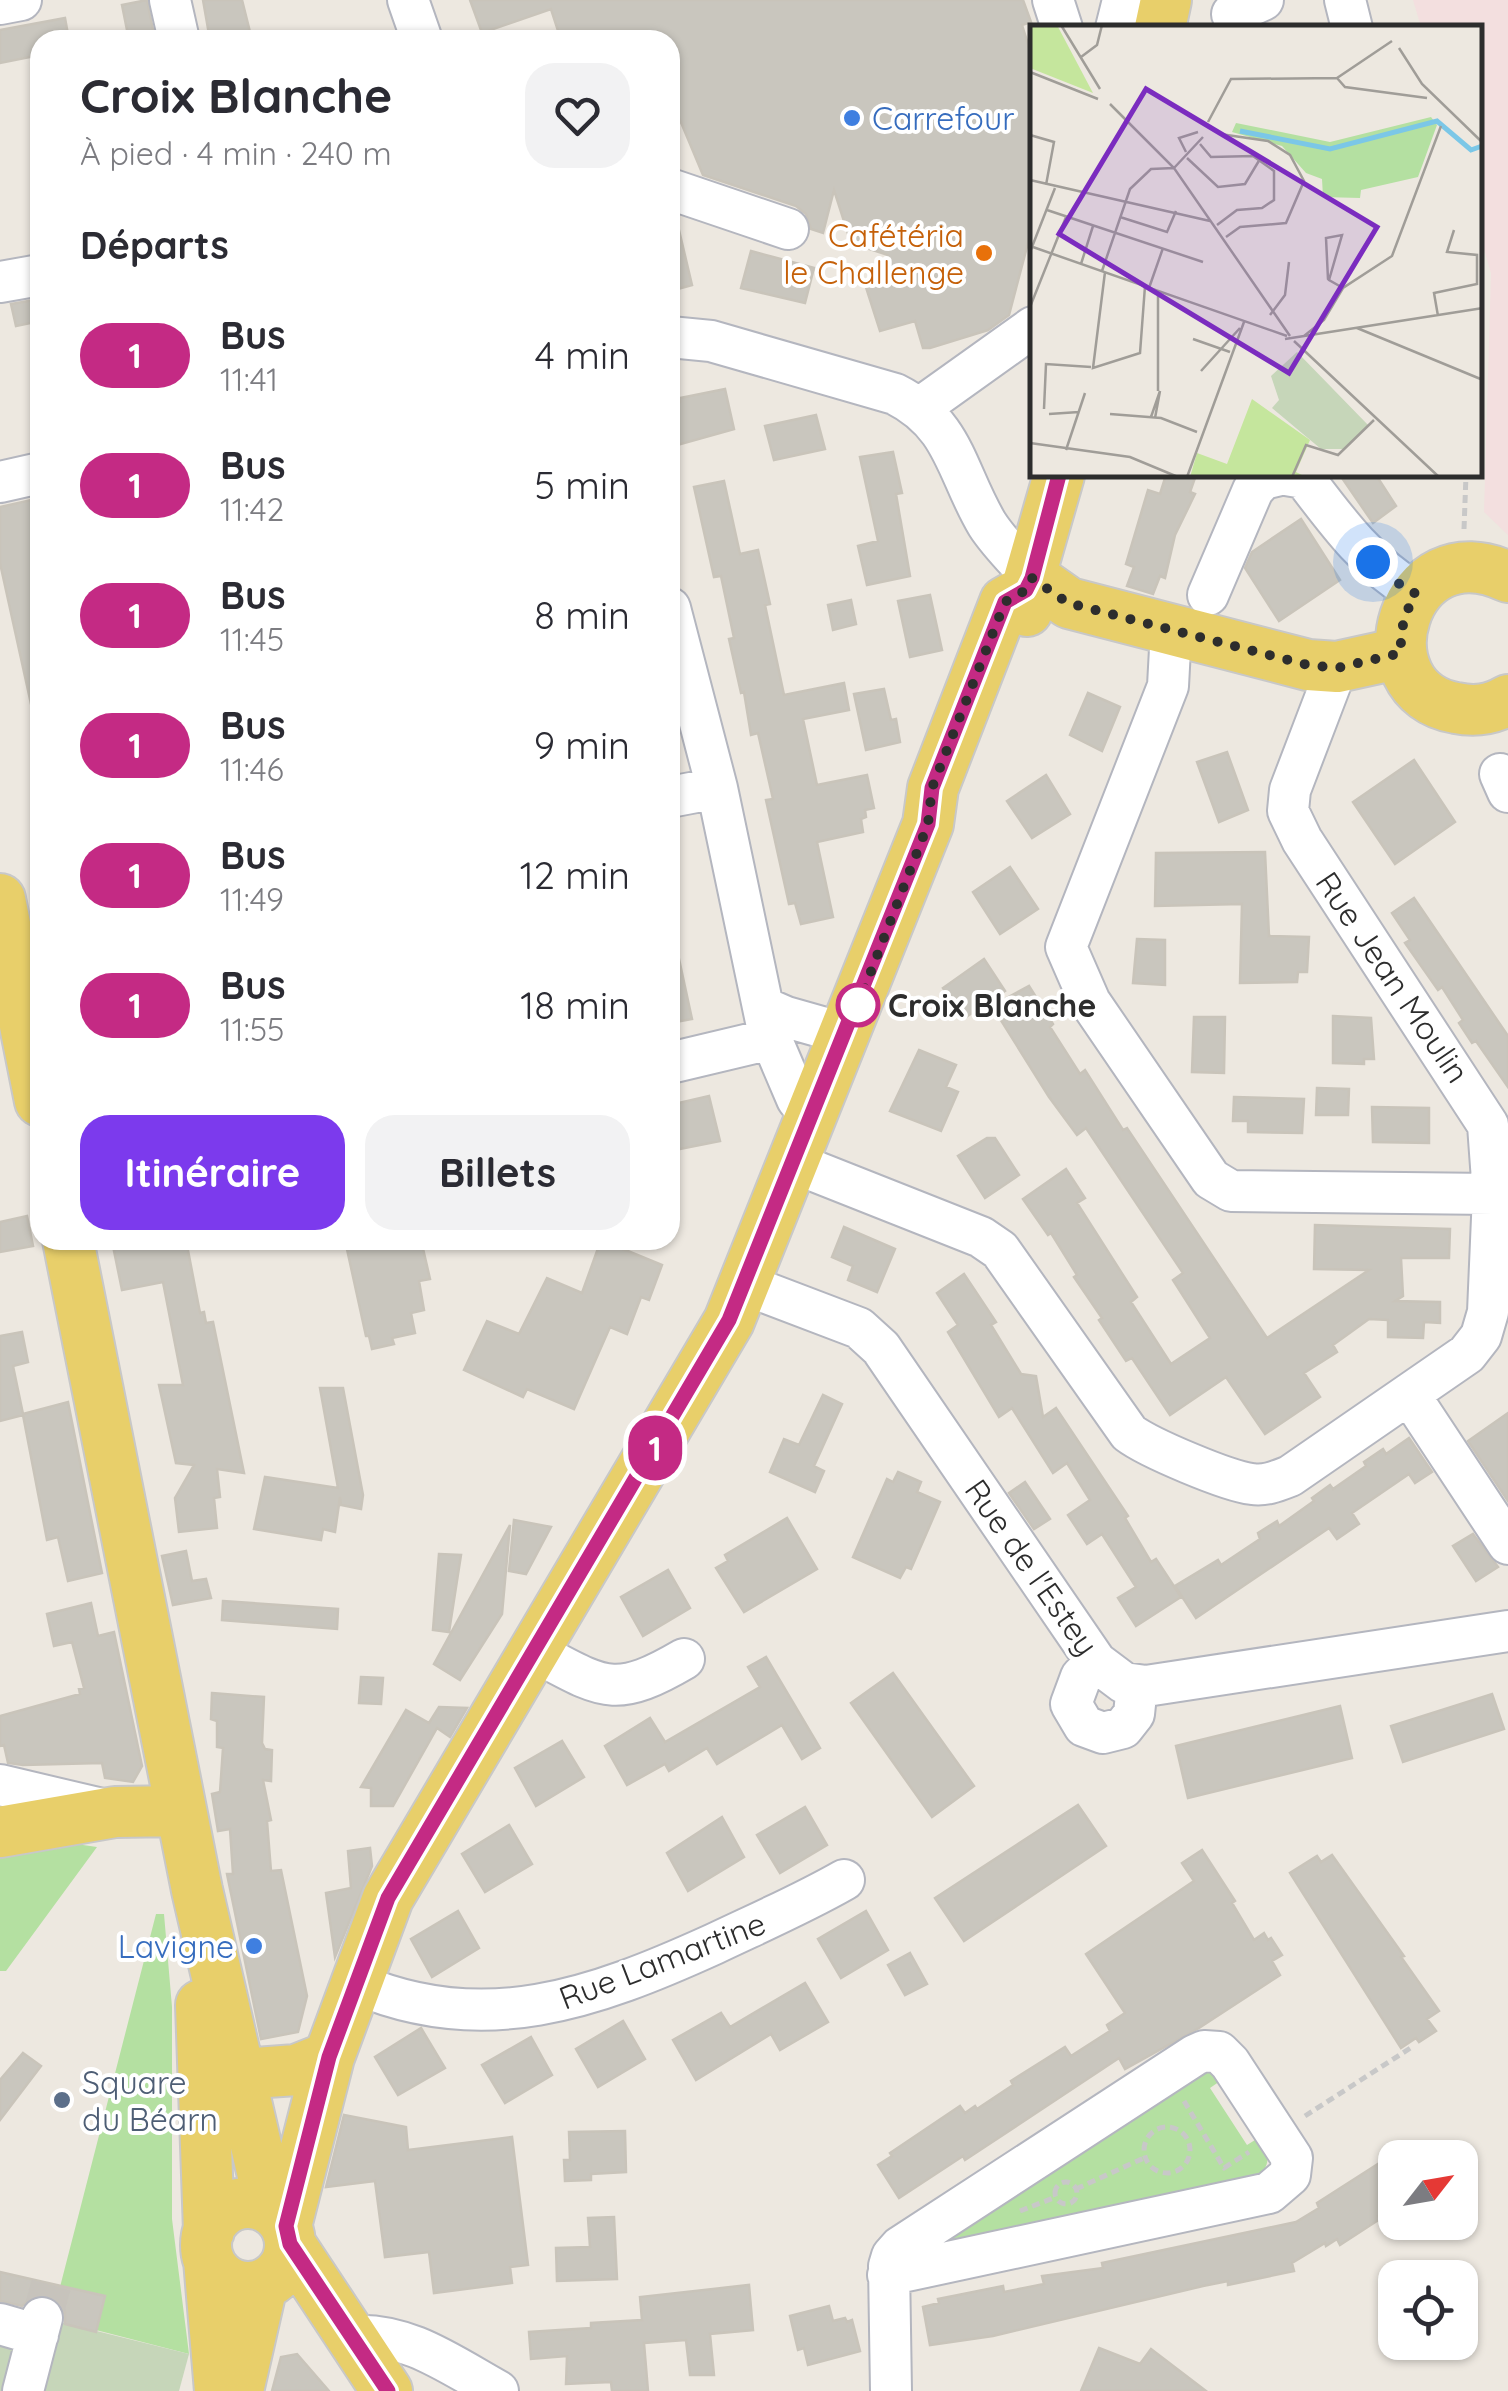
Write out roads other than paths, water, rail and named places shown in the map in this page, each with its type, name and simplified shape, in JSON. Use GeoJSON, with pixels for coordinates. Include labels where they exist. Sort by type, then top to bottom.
{"type":"FeatureCollection","features":[{"type":"Feature","properties":{"kind":"main road"},"geometry":{"type":"LineString","coordinates":[[1161,25],[1166,0]]}},
{"type":"Feature","properties":{"kind":"main road"},"geometry":{"type":"LineString","coordinates":[[220,2391],[253,2243],[388,1898],[536,1652],[746,1285],[928,824],[958,795],[1027,628],[1029,584],[1058,478]]}},
{"type":"Feature","properties":{"kind":"main road"},"geometry":{"type":"LineString","coordinates":[[1485,572],[1429,581],[1405,612],[1400,632],[1401,653],[1410,676],[1426,695],[1448,707],[1472,711],[1497,707],[1508,700]]}},
{"type":"Feature","properties":{"kind":"main road"},"geometry":{"type":"LineString","coordinates":[[1029,584],[1068,603],[1308,665],[1337,668],[1401,653]]}},
{"type":"Feature","properties":{"kind":"main road"},"geometry":{"type":"LineString","coordinates":[[11,932],[30,1042]]}},
{"type":"Feature","properties":{"kind":"main road"},"geometry":{"type":"LineString","coordinates":[[70,1250],[197,1890],[259,2160],[238,2391]]}},
{"type":"Feature","properties":{"kind":"main road"},"geometry":{"type":"LineString","coordinates":[[0,1832],[115,1812],[181,1811]]}},
{"type":"Feature","properties":{"kind":"main road"},"geometry":{"type":"LineString","coordinates":[[197,1890],[253,2243],[387,2391]]}},
{"type":"Feature","properties":{"kind":"main road"},"geometry":{"type":"LineString","coordinates":[[240,2074],[296,2070],[329,2057]]}},
{"type":"Feature","properties":{"kind":"main road"},"geometry":{"type":"LineString","coordinates":[[259,2160],[329,2057]]}},
{"type":"Feature","properties":{"kind":"main road"},"geometry":{"type":"LineString","coordinates":[[253,2243],[352,2336],[387,2391]]}},
{"type":"Feature","properties":{"kind":"street"},"geometry":{"type":"LineString","coordinates":[[0,4],[21,0]]}},
{"type":"Feature","properties":{"kind":"street"},"geometry":{"type":"LineString","coordinates":[[170,0],[177,30]]}},
{"type":"Feature","properties":{"kind":"street"},"geometry":{"type":"LineString","coordinates":[[408,0],[418,30]]}},
{"type":"Feature","properties":{"kind":"street"},"geometry":{"type":"LineString","coordinates":[[1053,0],[1061,25]]}},
{"type":"Feature","properties":{"kind":"street"},"geometry":{"type":"LineString","coordinates":[[1117,25],[1123,0]]}},
{"type":"Feature","properties":{"kind":"street"},"geometry":{"type":"LineString","coordinates":[[1345,0],[1351,25]]}},
{"type":"Feature","properties":{"kind":"street"},"geometry":{"type":"LineString","coordinates":[[680,192],[788,229]]}},
{"type":"Feature","properties":{"kind":"street"},"geometry":{"type":"LineString","coordinates":[[0,282],[30,276]]}},
{"type":"Feature","properties":{"kind":"street"},"geometry":{"type":"LineString","coordinates":[[920,407],[1030,329]]}},
{"type":"Feature","properties":{"kind":"street"},"geometry":{"type":"LineString","coordinates":[[680,338],[711,340],[895,394],[920,407],[942,433],[986,523],[1029,584]]}},
{"type":"Feature","properties":{"kind":"street"},"geometry":{"type":"LineString","coordinates":[[0,482],[30,475]]}},
{"type":"Feature","properties":{"kind":"street"},"geometry":{"type":"LineString","coordinates":[[1208,596],[1253,490],[1268,478]]}},
{"type":"Feature","properties":{"kind":"street"},"geometry":{"type":"LineString","coordinates":[[1304,478],[1354,544],[1393,580],[1416,594]]}},
{"type":"Feature","properties":{"kind":"street"},"geometry":{"type":"LineString","coordinates":[[1171,630],[1168,686],[1066,947],[1090,1002],[1211,1179],[1230,1191],[1493,1194]]}},
{"type":"Feature","properties":{"kind":"street"},"geometry":{"type":"LineString","coordinates":[[680,646],[717,788],[767,1023],[798,1099],[803,1141]]}},
{"type":"Feature","properties":{"kind":"street","name":"Rue Jean Moulin"},"geometry":{"type":"LineString","coordinates":[[803,1141],[981,1236],[1000,1250],[1113,1412],[1146,1446],[1250,1484],[1271,1484],[1290,1476],[1467,1354],[1481,1336],[1488,1312],[1493,1194],[1488,1125],[1302,840],[1288,811],[1290,790],[1337,668]]}},
{"type":"Feature","properties":{"kind":"street"},"geometry":{"type":"LineString","coordinates":[[680,795],[717,788]]}},
{"type":"Feature","properties":{"kind":"street"},"geometry":{"type":"LineString","coordinates":[[680,1059],[786,1017],[846,1034]]}},
{"type":"Feature","properties":{"kind":"street","name":"Rue de l'Estey"},"geometry":{"type":"LineString","coordinates":[[746,1285],[859,1328],[881,1348],[1096,1662],[1124,1684],[1137,1685]]}},
{"type":"Feature","properties":{"kind":"street"},"geometry":{"type":"LineString","coordinates":[[1409,1394],[1508,1544]]}},
{"type":"Feature","properties":{"kind":"street"},"geometry":{"type":"LineString","coordinates":[[1096,1662],[1080,1677],[1071,1704],[1084,1726],[1104,1733],[1123,1728],[1134,1714],[1137,1685],[1508,1631]]}},
{"type":"Feature","properties":{"kind":"street"},"geometry":{"type":"LineString","coordinates":[[536,1652],[581,1676],[610,1686],[646,1682],[684,1659]]}},
{"type":"Feature","properties":{"kind":"street"},"geometry":{"type":"LineString","coordinates":[[0,1785],[115,1812]]}},
{"type":"Feature","properties":{"kind":"street","name":"Rue Lamartine"},"geometry":{"type":"LineString","coordinates":[[355,1983],[420,2004],[477,2011],[533,2008],[574,1999],[683,1958],[844,1880]]}},
{"type":"Feature","properties":{"kind":"street"},"geometry":{"type":"LineString","coordinates":[[888,2275],[1268,2192],[1290,2176],[1292,2158],[1230,2063],[1219,2052],[1204,2051],[900,2247],[892,2256],[888,2275],[890,2391]]}},
{"type":"Feature","properties":{"kind":"street"},"geometry":{"type":"LineString","coordinates":[[23,2391],[27,2326]]}},
{"type":"Feature","properties":{"kind":"street"},"geometry":{"type":"LineString","coordinates":[[352,2336],[376,2334],[410,2343],[498,2391]]}},
{"type":"Feature","properties":{"kind":"tunnel"},"geometry":{"type":"LineString","coordinates":[[42,2318],[51,2285]]}},
{"type":"Feature","properties":{"kind":"place","name":"Carrefour"},"geometry":{"type":"Point","coordinates":[852,118]}},
{"type":"Feature","properties":{"kind":"place","name":"Cafétéria le Challenge"},"geometry":{"type":"Point","coordinates":[984,253]}},
{"type":"Feature","properties":{"kind":"place","name":"Croix Blanche"},"geometry":{"type":"Point","coordinates":[858,1005]}},
{"type":"Feature","properties":{"kind":"place","name":"Lavigne"},"geometry":{"type":"Point","coordinates":[254,1946]}},
{"type":"Feature","properties":{"kind":"place","name":"Square du Béarn"},"geometry":{"type":"Point","coordinates":[62,2100]}}]}
